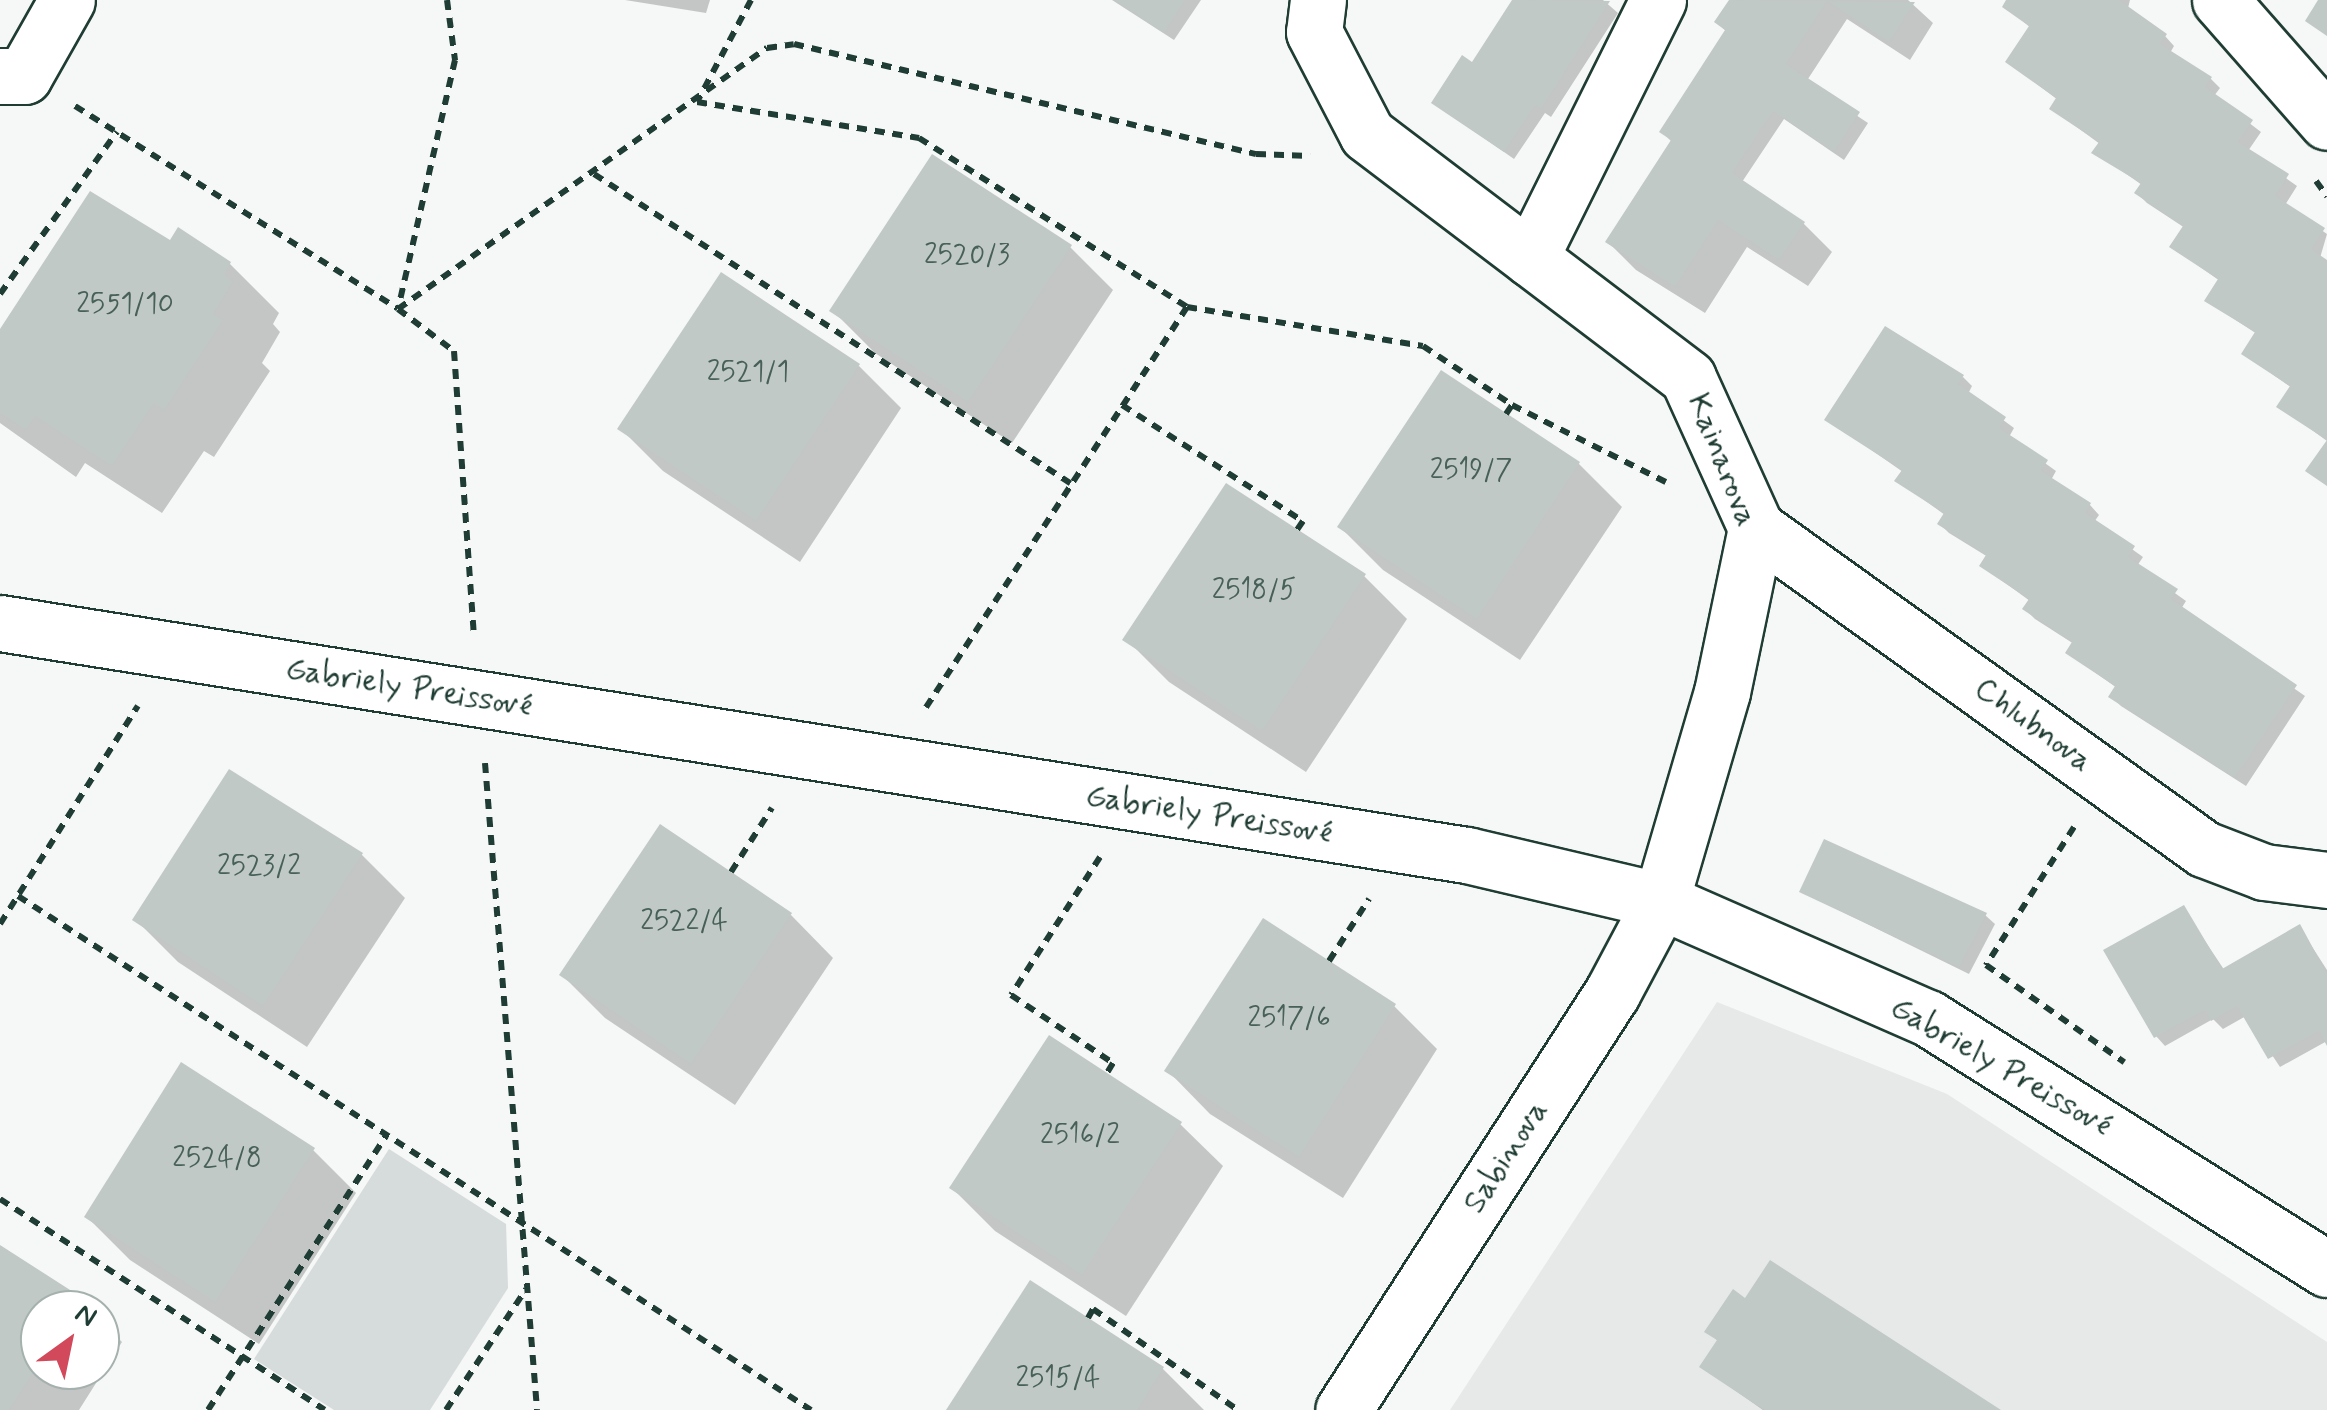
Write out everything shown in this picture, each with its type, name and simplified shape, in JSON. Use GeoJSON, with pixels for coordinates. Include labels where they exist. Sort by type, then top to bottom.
{"type":"FeatureCollection","features":[{"type":"Feature","properties":{"kind":"street"},"geometry":{"type":"LineString","coordinates":[[8,85],[67,0]]}},
{"type":"Feature","properties":{"kind":"street","name":"Kainarova"},"geometry":{"type":"LineString","coordinates":[[1318,0],[1314,32],[1368,134],[1688,378],[1756,528],[1722,692],[1661,901]]}},
{"type":"Feature","properties":{"kind":"street"},"geometry":{"type":"LineString","coordinates":[[1530,258],[1658,0]]}},
{"type":"Feature","properties":{"kind":"street"},"geometry":{"type":"LineString","coordinates":[[2220,0],[2327,122]]}},
{"type":"Feature","properties":{"kind":"street","name":"Chlubnova"},"geometry":{"type":"LineString","coordinates":[[1756,528],[2204,849],[2264,872],[2327,880]]}},
{"type":"Feature","properties":{"kind":"street","name":"Gabriely Preissové"},"geometry":{"type":"LineString","coordinates":[[0,623],[1467,855],[1661,901],[1928,1018],[2327,1268]]}},
{"type":"Feature","properties":{"kind":"street","name":"Sabinova"},"geometry":{"type":"LineString","coordinates":[[1343,1410],[1612,992],[1661,901]]}},
{"type":"Feature","properties":{"kind":"path"},"geometry":{"type":"LineString","coordinates":[[398,309],[455,60],[447,0]]}},
{"type":"Feature","properties":{"kind":"path"},"geometry":{"type":"LineString","coordinates":[[697,102],[750,0]]}},
{"type":"Feature","properties":{"kind":"path"},"geometry":{"type":"LineString","coordinates":[[398,309],[697,102],[767,48],[794,44],[1256,154],[1322,156],[1368,134]]}},
{"type":"Feature","properties":{"kind":"path"},"geometry":{"type":"LineString","coordinates":[[8,85],[117,132],[398,309],[454,351],[536,1410]]}},
{"type":"Feature","properties":{"kind":"path"},"geometry":{"type":"LineString","coordinates":[[697,102],[918,138],[1186,307],[1423,346],[1512,404],[1671,485]]}},
{"type":"Feature","properties":{"kind":"path"},"geometry":{"type":"LineString","coordinates":[[0,294],[117,132]]}},
{"type":"Feature","properties":{"kind":"path"},"geometry":{"type":"LineString","coordinates":[[594,174],[1070,483]]}},
{"type":"Feature","properties":{"kind":"path"},"geometry":{"type":"LineString","coordinates":[[888,765],[1186,307]]}},
{"type":"Feature","properties":{"kind":"path"},"geometry":{"type":"LineString","coordinates":[[1506,414],[1512,404]]}},
{"type":"Feature","properties":{"kind":"path"},"geometry":{"type":"LineString","coordinates":[[1122,405],[1303,521],[1297,530]]}},
{"type":"Feature","properties":{"kind":"path"},"geometry":{"type":"LineString","coordinates":[[0,924],[142,700]]}},
{"type":"Feature","properties":{"kind":"path"},"geometry":{"type":"LineString","coordinates":[[731,872],[776,802]]}},
{"type":"Feature","properties":{"kind":"path"},"geometry":{"type":"LineString","coordinates":[[1986,965],[2066,840]]}},
{"type":"Feature","properties":{"kind":"path"},"geometry":{"type":"LineString","coordinates":[[1102,854],[1011,995],[1114,1063],[1108,1073]]}},
{"type":"Feature","properties":{"kind":"path"},"geometry":{"type":"LineString","coordinates":[[1329,961],[1380,882]]}},
{"type":"Feature","properties":{"kind":"path"},"geometry":{"type":"LineString","coordinates":[[18,896],[811,1410]]}},
{"type":"Feature","properties":{"kind":"path"},"geometry":{"type":"LineString","coordinates":[[208,1410],[386,1136]]}},
{"type":"Feature","properties":{"kind":"path"},"geometry":{"type":"LineString","coordinates":[[0,1199],[325,1410]]}},
{"type":"Feature","properties":{"kind":"path"},"geometry":{"type":"LineString","coordinates":[[446,1410],[527,1288]]}},
{"type":"Feature","properties":{"kind":"path"},"geometry":{"type":"LineString","coordinates":[[1088,1318],[1094,1309],[1238,1410]]}},
{"type":"Feature","properties":{"kind":"shaded area"},"geometry":{"type":"Polygon","coordinates":[[[1717,1002],[1947,1094],[2327,1342],[2327,1410],[1450,1410],[1717,1002]]]}},
{"type":"Feature","properties":{"kind":"shaded area"},"geometry":{"type":"Polygon","coordinates":[[[389,1149],[506,1224],[508,1288],[430,1410],[334,1410],[254,1359],[389,1149]]]}},
{"type":"Feature","properties":{"kind":"building"},"geometry":{"type":"Polygon","coordinates":[[[1114,0],[1185,0],[1164,33],[1114,0]]]}},
{"type":"Feature","properties":{"kind":"building"},"geometry":{"type":"Polygon","coordinates":[[[1512,0],[1610,1],[1541,109],[1535,105],[1504,152],[1431,103],[1462,55],[1472,62],[1512,0]]]}},
{"type":"Feature","properties":{"kind":"building"},"geometry":{"type":"Polygon","coordinates":[[[1729,0],[1827,1],[1786,64],[1860,112],[1834,152],[1773,111],[1732,173],[1805,222],[1779,260],[1718,220],[1675,287],[1605,242],[1671,140],[1659,132],[1725,30],[1714,22],[1729,0]]]}},
{"type":"Feature","properties":{"kind":"building"},"geometry":{"type":"Polygon","coordinates":[[[2006,0],[2119,0],[2167,34],[2160,44],[2212,77],[2205,87],[2253,120],[2238,142],[2289,174],[2275,196],[2325,228],[2311,249],[2327,260],[2327,440],[2276,407],[2290,386],[2241,354],[2255,332],[2204,301],[2218,279],[2169,247],[2183,226],[2134,193],[2141,183],[2091,153],[2099,142],[2049,109],[2056,98],[2005,62],[2029,26],[2002,7],[2006,0]]]}},
{"type":"Feature","properties":{"kind":"building"},"geometry":{"type":"Polygon","coordinates":[[[2318,0],[2327,0],[2327,36],[2305,21],[2318,0]]]}},
{"type":"Feature","properties":{"kind":"building"},"geometry":{"type":"Polygon","coordinates":[[[1827,1],[1915,2],[1889,42],[1827,1]]]}},
{"type":"Feature","properties":{"kind":"building"},"geometry":{"type":"Polygon","coordinates":[[[932,154],[1072,245],[968,402],[829,311],[932,154]]]}},
{"type":"Feature","properties":{"kind":"building"},"geometry":{"type":"Polygon","coordinates":[[[90,191],[170,240],[178,227],[231,262],[224,275],[233,281],[213,314],[223,320],[164,410],[154,403],[112,466],[35,416],[26,430],[0,413],[0,329],[90,191]]]}},
{"type":"Feature","properties":{"kind":"building"},"geometry":{"type":"Polygon","coordinates":[[[721,272],[860,364],[756,521],[617,429],[721,272]]]}},
{"type":"Feature","properties":{"kind":"building"},"geometry":{"type":"Polygon","coordinates":[[[1885,326],[1964,375],[1958,384],[2006,417],[1999,428],[2048,460],[2041,471],[2091,503],[2085,513],[2135,546],[2128,557],[2178,589],[2171,599],[2297,685],[2235,778],[2108,697],[2115,686],[2065,653],[2072,642],[2022,609],[2029,599],[1979,566],[1986,555],[1937,524],[1944,513],[1894,481],[1902,470],[1824,420],[1885,326]]]}},
{"type":"Feature","properties":{"kind":"building"},"geometry":{"type":"Polygon","coordinates":[[[1441,370],[1580,462],[1477,619],[1337,527],[1441,370]]]}},
{"type":"Feature","properties":{"kind":"building"},"geometry":{"type":"Polygon","coordinates":[[[2327,440],[2327,486],[2305,471],[2327,440]]]}},
{"type":"Feature","properties":{"kind":"building"},"geometry":{"type":"Polygon","coordinates":[[[1226,483],[1366,574],[1262,731],[1122,640],[1226,483]]]}},
{"type":"Feature","properties":{"kind":"building"},"geometry":{"type":"Polygon","coordinates":[[[229,769],[363,853],[263,1006],[132,920],[229,769]]]}},
{"type":"Feature","properties":{"kind":"building"},"geometry":{"type":"Polygon","coordinates":[[[660,824],[792,913],[691,1064],[559,975],[660,824]]]}},
{"type":"Feature","properties":{"kind":"building"},"geometry":{"type":"Polygon","coordinates":[[[1824,839],[1987,913],[1959,967],[1799,892],[1824,839]]]}},
{"type":"Feature","properties":{"kind":"building"},"geometry":{"type":"Polygon","coordinates":[[[2184,905],[2222,969],[2300,924],[2327,974],[2327,1046],[2319,1031],[2268,1059],[2237,1006],[2211,1021],[2205,1010],[2154,1038],[2103,950],[2184,905]]]}},
{"type":"Feature","properties":{"kind":"building"},"geometry":{"type":"Polygon","coordinates":[[[1263,918],[1396,1004],[1299,1157],[1164,1071],[1263,918]]]}},
{"type":"Feature","properties":{"kind":"building"},"geometry":{"type":"Polygon","coordinates":[[[1049,1035],[1182,1122],[1082,1275],[949,1188],[1049,1035]]]}},
{"type":"Feature","properties":{"kind":"building"},"geometry":{"type":"Polygon","coordinates":[[[181,1062],[315,1148],[215,1302],[84,1217],[181,1062]]]}},
{"type":"Feature","properties":{"kind":"building"},"geometry":{"type":"Polygon","coordinates":[[[0,1245],[70,1290],[20,1290],[22,1390],[9,1410],[0,1410],[0,1245]]]}},
{"type":"Feature","properties":{"kind":"building"},"geometry":{"type":"Polygon","coordinates":[[[1770,1260],[2001,1410],[1764,1410],[1699,1367],[1717,1340],[1704,1332],[1733,1289],[1745,1298],[1770,1260]]]}},
{"type":"Feature","properties":{"kind":"building"},"geometry":{"type":"Polygon","coordinates":[[[1030,1280],[1164,1367],[1137,1410],[946,1410],[1030,1280]]]}}]}
